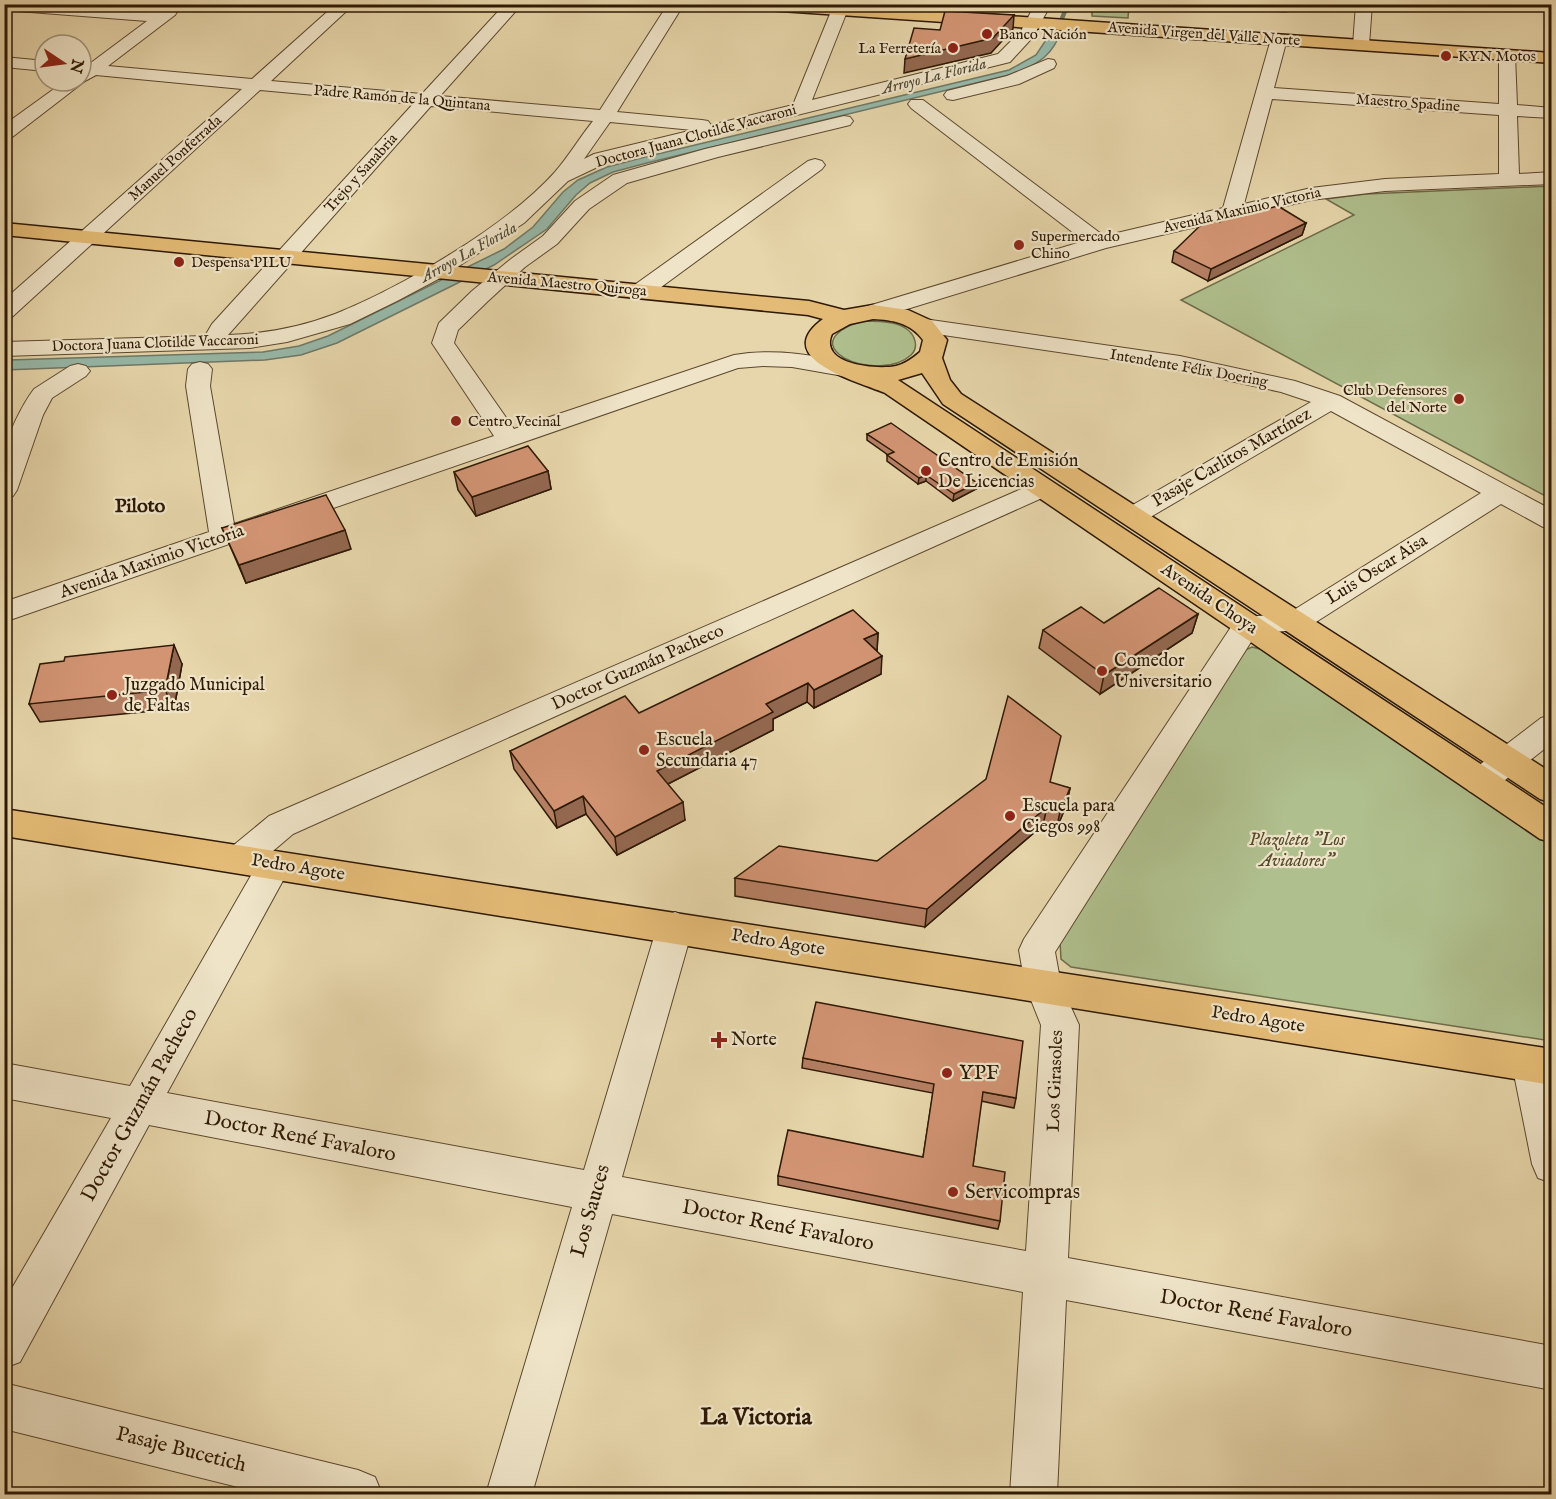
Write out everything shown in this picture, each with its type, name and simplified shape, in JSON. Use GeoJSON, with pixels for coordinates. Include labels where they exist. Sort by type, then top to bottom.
{"type":"FeatureCollection","features":[{"type":"Feature","properties":{"kind":"main road","name":"Avenida Virgen del Valle Norte"},"geometry":{"type":"LineString","coordinates":[[750,4],[840,7],[1040,24],[1551,57]]}},
{"type":"Feature","properties":{"kind":"main road","name":"Avenida Maestro Quiroga"},"geometry":{"type":"LineString","coordinates":[[4,229],[809,308],[842,317]]}},
{"type":"Feature","properties":{"kind":"main road"},"geometry":{"type":"LineString","coordinates":[[842,317],[873,312],[899,315],[922,325]]}},
{"type":"Feature","properties":{"kind":"main road","name":"Avenida Choya"},"geometry":{"type":"LineString","coordinates":[[842,317],[823,330],[819,339],[820,348],[830,361],[894,388],[1551,829]]}},
{"type":"Feature","properties":{"kind":"main road","name":"Avenida Choya"},"geometry":{"type":"LineString","coordinates":[[922,325],[935,340],[931,357],[935,376],[952,399],[1551,790]]}},
{"type":"Feature","properties":{"kind":"main road"},"geometry":{"type":"LineString","coordinates":[[856,372],[883,375],[902,373],[918,367],[931,357]]}},
{"type":"Feature","properties":{"kind":"main road","name":"Pedro Agote"},"geometry":{"type":"LineString","coordinates":[[4,822],[1043,985],[1541,1066]]}},
{"type":"Feature","properties":{"kind":"street"},"geometry":{"type":"LineString","coordinates":[[93,66],[179,4]]}},
{"type":"Feature","properties":{"kind":"street","name":"Manuel Ponferrada"},"geometry":{"type":"LineString","coordinates":[[4,312],[346,4]]}},
{"type":"Feature","properties":{"kind":"street","name":"Trejo y Sanabria"},"geometry":{"type":"LineString","coordinates":[[212,343],[220,329],[514,4]]}},
{"type":"Feature","properties":{"kind":"street"},"geometry":{"type":"LineString","coordinates":[[561,177],[605,116],[676,4]]}},
{"type":"Feature","properties":{"kind":"street","name":"Doctora Juana Clotilde Vaccaroni"},"geometry":{"type":"LineString","coordinates":[[4,349],[212,343],[287,335],[342,319],[443,272],[517,219],[561,177],[601,158],[1004,58],[1040,24],[1043,4]]}},
{"type":"Feature","properties":{"kind":"street"},"geometry":{"type":"LineString","coordinates":[[1361,45],[1364,4]]}},
{"type":"Feature","properties":{"kind":"street"},"geometry":{"type":"LineString","coordinates":[[4,5],[162,17]]}},
{"type":"Feature","properties":{"kind":"street"},"geometry":{"type":"LineString","coordinates":[[800,109],[840,7]]}},
{"type":"Feature","properties":{"kind":"street"},"geometry":{"type":"LineString","coordinates":[[1232,211],[1279,39]]}},
{"type":"Feature","properties":{"kind":"street"},"geometry":{"type":"LineString","coordinates":[[1507,55],[1510,110],[1509,180]]}},
{"type":"Feature","properties":{"kind":"street"},"geometry":{"type":"LineString","coordinates":[[4,62],[33,65]]}},
{"type":"Feature","properties":{"kind":"street"},"geometry":{"type":"LineString","coordinates":[[894,109],[1013,80],[1048,64]]}},
{"type":"Feature","properties":{"kind":"street","name":"Padre Ramón de la Quintana"},"geometry":{"type":"LineString","coordinates":[[93,73],[257,85],[723,127]]}},
{"type":"Feature","properties":{"kind":"street"},"geometry":{"type":"LineString","coordinates":[[4,134],[60,93]]}},
{"type":"Feature","properties":{"kind":"street","name":"Maestro Spadine"},"geometry":{"type":"LineString","coordinates":[[1263,93],[1551,113]]}},
{"type":"Feature","properties":{"kind":"street"},"geometry":{"type":"LineString","coordinates":[[917,104],[1100,243]]}},
{"type":"Feature","properties":{"kind":"street"},"geometry":{"type":"LineString","coordinates":[[509,440],[443,343],[447,328],[493,277],[550,240],[582,205],[620,179],[712,153],[860,117]]}},
{"type":"Feature","properties":{"kind":"street"},"geometry":{"type":"LineString","coordinates":[[641,291],[815,165]]}},
{"type":"Feature","properties":{"kind":"street","name":"Avenida Maximio Victoria"},"geometry":{"type":"LineString","coordinates":[[873,312],[1100,243],[1232,211],[1345,188],[1551,178]]}},
{"type":"Feature","properties":{"kind":"street"},"geometry":{"type":"LineString","coordinates":[[922,325],[934,299],[941,291]]}},
{"type":"Feature","properties":{"kind":"street","name":"Intendente Félix Doering"},"geometry":{"type":"LineString","coordinates":[[922,325],[1010,340],[1180,363],[1277,384],[1330,401],[1551,521]]}},
{"type":"Feature","properties":{"kind":"street","name":"Intendente Félix Doering"},"geometry":{"type":"LineString","coordinates":[[931,357],[974,343],[1010,340]]}},
{"type":"Feature","properties":{"kind":"street","name":"Avenida Maximio Victoria"},"geometry":{"type":"LineString","coordinates":[[4,612],[735,362],[755,358],[798,359],[856,372]]}},
{"type":"Feature","properties":{"kind":"street"},"geometry":{"type":"LineString","coordinates":[[200,369],[198,386],[223,537]]}},
{"type":"Feature","properties":{"kind":"street"},"geometry":{"type":"LineString","coordinates":[[5,485],[42,394],[78,371]]}},
{"type":"Feature","properties":{"kind":"street","name":"Pasaje Carlitos Martínez"},"geometry":{"type":"LineString","coordinates":[[1133,516],[1330,401]]}},
{"type":"Feature","properties":{"kind":"street","name":"Doctor Guzmán Pacheco"},"geometry":{"type":"LineString","coordinates":[[4,1346],[138,1107],[258,862],[281,825],[1042,488]]}},
{"type":"Feature","properties":{"kind":"street","name":"Luis Oscar Aisa"},"geometry":{"type":"LineString","coordinates":[[1247,625],[1295,622],[1500,493]]}},
{"type":"Feature","properties":{"kind":"street","name":"Los Girasoles"},"geometry":{"type":"LineString","coordinates":[[1033,1494],[1060,1025],[1043,985],[1037,950],[1247,625]]}},
{"type":"Feature","properties":{"kind":"street"},"geometry":{"type":"LineString","coordinates":[[1480,782],[1551,726]]}},
{"type":"Feature","properties":{"kind":"street","name":"Los Sauces"},"geometry":{"type":"LineString","coordinates":[[509,1494],[675,927]]}},
{"type":"Feature","properties":{"kind":"street"},"geometry":{"type":"LineString","coordinates":[[1541,1066],[1551,1164]]}},
{"type":"Feature","properties":{"kind":"street","name":"Doctor René Favaloro"},"geometry":{"type":"LineString","coordinates":[[4,1080],[138,1107],[1551,1368]]}},
{"type":"Feature","properties":{"kind":"street","name":"Pasaje Bucetich"},"geometry":{"type":"LineString","coordinates":[[4,1406],[358,1494]]}},
{"type":"Feature","properties":{"kind":"green space"},"geometry":{"type":"Polygon","coordinates":[[[1183,4],[1286,4],[1286,12],[1183,5],[1183,4]]]}},
{"type":"Feature","properties":{"kind":"green space"},"geometry":{"type":"Polygon","coordinates":[[[1092,5],[1129,5],[1128,18],[1092,16],[1092,5]]]}},
{"type":"Feature","properties":{"kind":"green space","name":"Club Defensores del Norte"},"geometry":{"type":"Polygon","coordinates":[[[1551,186],[1551,499],[1181,300],[1354,215],[1326,199],[1366,194],[1551,186]]]}},
{"type":"Feature","properties":{"kind":"green space"},"geometry":{"type":"Polygon","coordinates":[[[864,321],[892,323],[905,328],[915,341],[914,351],[904,360],[878,366],[860,364],[844,358],[836,351],[833,339],[842,330],[864,321]]]}},
{"type":"Feature","properties":{"kind":"green space","name":"Plazoleta \"Los Aviadores\""},"geometry":{"type":"Polygon","coordinates":[[[1252,647],[1268,651],[1551,843],[1551,1041],[1071,967],[1061,959],[1060,941],[1243,651],[1252,647]]]}},
{"type":"Feature","properties":{"kind":"shaded area"},"geometry":{"type":"Polygon","coordinates":[[[1052,31],[1061,31],[1049,52],[1032,66],[1017,73],[613,172],[590,183],[576,195],[547,229],[494,265],[337,343],[301,355],[265,360],[5,370],[4,360],[263,352],[299,346],[328,336],[504,249],[533,227],[563,192],[578,180],[607,167],[1009,70],[1036,55],[1052,31]]]}},
{"type":"Feature","properties":{"kind":"building"},"geometry":{"type":"Polygon","coordinates":[[[945,11],[1014,15],[993,38],[905,59],[914,28],[940,30],[945,11]]]}},
{"type":"Feature","properties":{"kind":"building"},"geometry":{"type":"Polygon","coordinates":[[[1278,206],[1306,223],[1211,269],[1174,251],[1208,218],[1220,222],[1230,212],[1241,215],[1278,206]]]}},
{"type":"Feature","properties":{"kind":"building","name":"Centro de Emisión De Licencias"},"geometry":{"type":"Polygon","coordinates":[[[891,423],[977,483],[954,494],[926,475],[919,478],[887,455],[894,452],[867,434],[891,423]]]}},
{"type":"Feature","properties":{"kind":"building"},"geometry":{"type":"Polygon","coordinates":[[[528,446],[548,471],[472,497],[454,472],[528,446]]]}},
{"type":"Feature","properties":{"kind":"building"},"geometry":{"type":"Polygon","coordinates":[[[326,495],[345,530],[239,565],[222,528],[326,495]]]}},
{"type":"Feature","properties":{"kind":"building"},"geometry":{"type":"Polygon","coordinates":[[[1159,588],[1198,614],[1104,675],[1043,630],[1081,607],[1104,623],[1159,588]]]}},
{"type":"Feature","properties":{"kind":"building","name":"Escuela Secundaria 47"},"geometry":{"type":"Polygon","coordinates":[[[853,610],[878,633],[864,639],[882,656],[814,690],[808,683],[766,704],[773,712],[657,771],[683,802],[615,837],[583,796],[554,811],[510,751],[625,696],[639,713],[853,610]]]}},
{"type":"Feature","properties":{"kind":"building"},"geometry":{"type":"Polygon","coordinates":[[[174,645],[165,690],[29,704],[40,664],[64,661],[65,657],[174,645]]]}},
{"type":"Feature","properties":{"kind":"building","name":"Escuela para Ciegos 998"},"geometry":{"type":"Polygon","coordinates":[[[1008,696],[1061,736],[1050,782],[1070,788],[1060,812],[1047,807],[927,909],[735,878],[779,846],[877,861],[986,779],[1008,696]]]}},
{"type":"Feature","properties":{"kind":"building"},"geometry":{"type":"Polygon","coordinates":[[[816,1002],[1023,1041],[1016,1098],[983,1092],[973,1166],[1005,1172],[1000,1221],[778,1176],[788,1130],[923,1157],[934,1084],[803,1058],[816,1002]]]}},
{"type":"Feature","properties":{"kind":"waterway","name":"Arroyo La Florida"},"geometry":{"type":"LineString","coordinates":[[1058,28],[1068,4]]}},
{"type":"Feature","properties":{"kind":"place","name":"Banco Nación"},"geometry":{"type":"Point","coordinates":[987,34]}},
{"type":"Feature","properties":{"kind":"place","name":"La Ferretería"},"geometry":{"type":"Point","coordinates":[953,48]}},
{"type":"Feature","properties":{"kind":"place","name":"KYN Motos"},"geometry":{"type":"Point","coordinates":[1446,56]}},
{"type":"Feature","properties":{"kind":"place","name":"Supermercado Chino"},"geometry":{"type":"Point","coordinates":[1019,245]}},
{"type":"Feature","properties":{"kind":"place","name":"Despensa PILU"},"geometry":{"type":"Point","coordinates":[179,262]}},
{"type":"Feature","properties":{"kind":"place","name":"Club Defensores del Norte"},"geometry":{"type":"Point","coordinates":[1459,399]}},
{"type":"Feature","properties":{"kind":"place","name":"Centro Vecinal"},"geometry":{"type":"Point","coordinates":[456,421]}},
{"type":"Feature","properties":{"kind":"place","name":"Centro de Emisión De Licencias"},"geometry":{"type":"Point","coordinates":[926,471]}},
{"type":"Feature","properties":{"kind":"place","name":"Comedor Universitario"},"geometry":{"type":"Point","coordinates":[1102,671]}},
{"type":"Feature","properties":{"kind":"place","name":"Juzgado Municipal de Faltas"},"geometry":{"type":"Point","coordinates":[112,695]}},
{"type":"Feature","properties":{"kind":"place","name":"Escuela Secundaria 47"},"geometry":{"type":"Point","coordinates":[644,750]}},
{"type":"Feature","properties":{"kind":"place","name":"Escuela para Ciegos 998"},"geometry":{"type":"Point","coordinates":[1010,816]}},
{"type":"Feature","properties":{"kind":"place","name":"Norte"},"geometry":{"type":"Point","coordinates":[719,1040]}},
{"type":"Feature","properties":{"kind":"place","name":"YPF"},"geometry":{"type":"Point","coordinates":[947,1073]}},
{"type":"Feature","properties":{"kind":"place","name":"Servicompras"},"geometry":{"type":"Point","coordinates":[953,1192]}},
{"type":"Feature","properties":{"kind":"district","name":"Piloto"},"geometry":{"type":"Point","coordinates":[140,506]}},
{"type":"Feature","properties":{"kind":"district","name":"La Victoria"},"geometry":{"type":"Point","coordinates":[756,1417]}}]}
